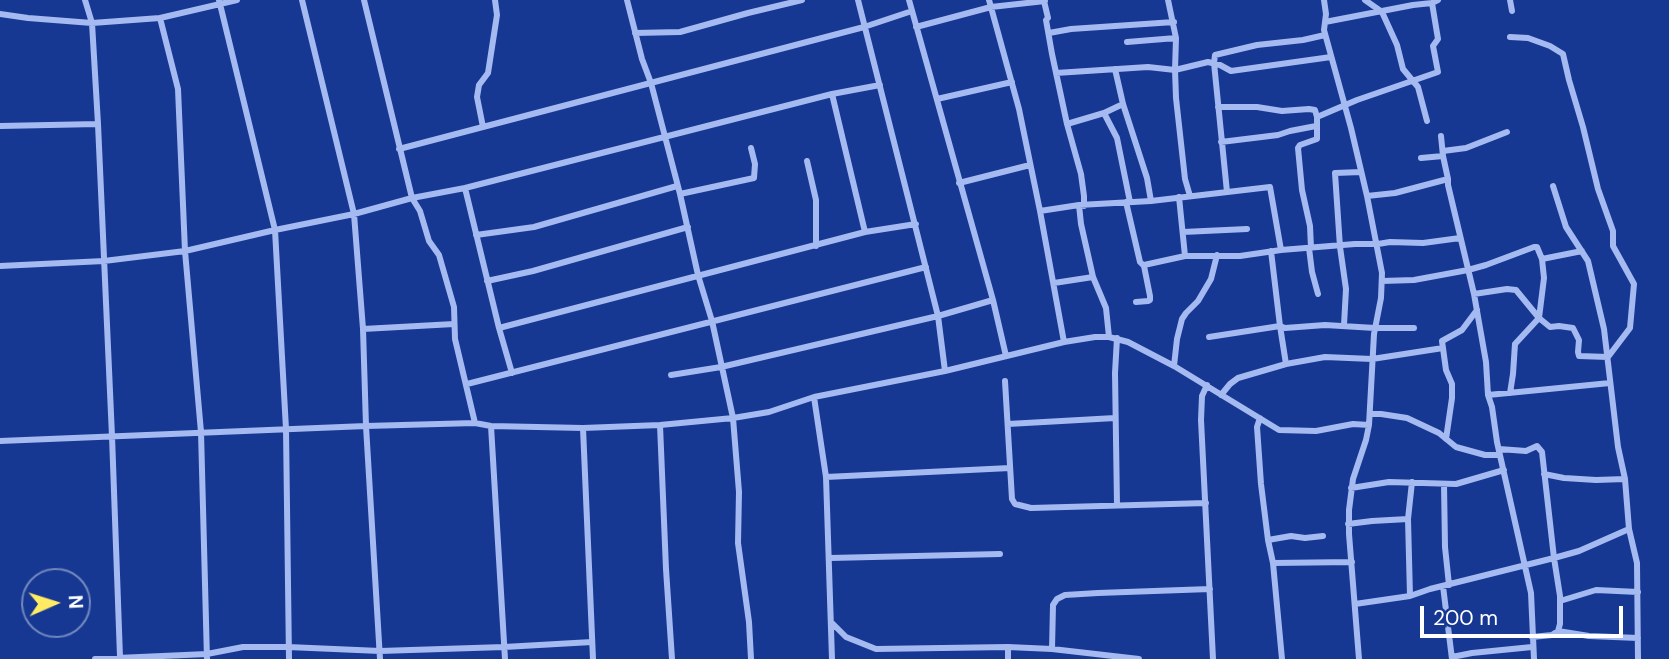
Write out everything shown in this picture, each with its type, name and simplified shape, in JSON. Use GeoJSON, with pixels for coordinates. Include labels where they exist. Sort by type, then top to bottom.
{"type":"FeatureCollection","features":[{"type":"Feature","properties":{"kind":"street"},"geometry":{"type":"LineString","coordinates":[[85,0],[92,23],[98,124],[120,657]]}},
{"type":"Feature","properties":{"kind":"street"},"geometry":{"type":"LineString","coordinates":[[0,14],[92,23],[160,18],[237,0]]}},
{"type":"Feature","properties":{"kind":"street"},"geometry":{"type":"LineString","coordinates":[[302,0],[354,214],[363,329],[380,659]]}},
{"type":"Feature","properties":{"kind":"street"},"geometry":{"type":"LineString","coordinates":[[364,0],[412,198],[420,211],[429,241],[439,255],[454,307],[455,339],[474,423]]}},
{"type":"Feature","properties":{"kind":"street"},"geometry":{"type":"LineString","coordinates":[[483,127],[477,97],[479,85],[488,73],[497,15],[495,0]]}},
{"type":"Feature","properties":{"kind":"street"},"geometry":{"type":"LineString","coordinates":[[627,0],[679,190],[733,418],[739,492],[738,543],[749,622],[751,659]]}},
{"type":"Feature","properties":{"kind":"street"},"geometry":{"type":"LineString","coordinates":[[635,33],[680,32],[802,0]]}},
{"type":"Feature","properties":{"kind":"street"},"geometry":{"type":"LineString","coordinates":[[858,0],[938,316],[946,371]]}},
{"type":"Feature","properties":{"kind":"street"},"geometry":{"type":"LineString","coordinates":[[909,0],[1006,355]]}},
{"type":"Feature","properties":{"kind":"street"},"geometry":{"type":"LineString","coordinates":[[1168,0],[1177,38],[1175,70],[1185,179],[1190,196]]}},
{"type":"Feature","properties":{"kind":"street"},"geometry":{"type":"LineString","coordinates":[[1324,0],[1325,35],[1367,196],[1378,244],[1382,281],[1372,359],[1369,425],[1351,488],[1348,524],[1359,659]]}},
{"type":"Feature","properties":{"kind":"street"},"geometry":{"type":"LineString","coordinates":[[1366,0],[1382,12],[1403,69],[1418,87],[1427,121]]}},
{"type":"Feature","properties":{"kind":"street"},"geometry":{"type":"LineString","coordinates":[[1510,0],[1512,11]]}},
{"type":"Feature","properties":{"kind":"street"},"geometry":{"type":"LineString","coordinates":[[916,27],[990,4],[1045,1],[1056,73],[1081,174],[1084,195],[1081,224],[1093,277],[1105,303],[1109,337]]}},
{"type":"Feature","properties":{"kind":"street"},"geometry":{"type":"LineString","coordinates":[[220,2],[275,230],[286,429],[289,659]]}},
{"type":"Feature","properties":{"kind":"street"},"geometry":{"type":"LineString","coordinates":[[1317,117],[1438,72],[1433,46],[1438,39],[1435,2],[1325,22]]}},
{"type":"Feature","properties":{"kind":"street"},"geometry":{"type":"LineString","coordinates":[[990,4],[1012,82],[1040,211],[1064,342]]}},
{"type":"Feature","properties":{"kind":"street"},"geometry":{"type":"LineString","coordinates":[[399,149],[864,27],[912,11]]}},
{"type":"Feature","properties":{"kind":"street"},"geometry":{"type":"LineString","coordinates":[[160,18],[177,89],[185,251],[201,432],[207,657]]}},
{"type":"Feature","properties":{"kind":"street"},"geometry":{"type":"LineString","coordinates":[[1049,33],[1174,22]]}},
{"type":"Feature","properties":{"kind":"street"},"geometry":{"type":"LineString","coordinates":[[1227,192],[1215,55],[1258,45],[1325,35]]}},
{"type":"Feature","properties":{"kind":"street"},"geometry":{"type":"LineString","coordinates":[[1510,37],[1528,38],[1563,54],[1598,189],[1612,231],[1613,246],[1634,284],[1630,328],[1608,357]]}},
{"type":"Feature","properties":{"kind":"street"},"geometry":{"type":"LineString","coordinates":[[1127,42],[1177,38]]}},
{"type":"Feature","properties":{"kind":"street"},"geometry":{"type":"LineString","coordinates":[[1056,73],[1148,68],[1175,70],[1208,62],[1231,71],[1331,57]]}},
{"type":"Feature","properties":{"kind":"street"},"geometry":{"type":"LineString","coordinates":[[1115,69],[1123,104],[1147,178],[1151,201]]}},
{"type":"Feature","properties":{"kind":"street"},"geometry":{"type":"LineString","coordinates":[[937,99],[1012,82]]}},
{"type":"Feature","properties":{"kind":"street"},"geometry":{"type":"LineString","coordinates":[[0,266],[104,261],[185,251],[465,188],[832,94],[880,86]]}},
{"type":"Feature","properties":{"kind":"street"},"geometry":{"type":"LineString","coordinates":[[832,94],[865,232]]}},
{"type":"Feature","properties":{"kind":"street"},"geometry":{"type":"LineString","coordinates":[[1067,124],[1123,104]]}},
{"type":"Feature","properties":{"kind":"street"},"geometry":{"type":"LineString","coordinates":[[1218,107],[1315,110],[1317,139],[1298,148],[1301,190],[1309,221],[1312,272],[1318,295]]}},
{"type":"Feature","properties":{"kind":"street"},"geometry":{"type":"LineString","coordinates":[[1104,113],[1116,138],[1140,262],[1144,265],[1150,299],[1136,302]]}},
{"type":"Feature","properties":{"kind":"street"},"geometry":{"type":"LineString","coordinates":[[0,126],[98,124]]}},
{"type":"Feature","properties":{"kind":"street"},"geometry":{"type":"LineString","coordinates":[[1221,142],[1316,127]]}},
{"type":"Feature","properties":{"kind":"street"},"geometry":{"type":"LineString","coordinates":[[1421,158],[1466,148],[1507,132]]}},
{"type":"Feature","properties":{"kind":"street"},"geometry":{"type":"LineString","coordinates":[[1441,136],[1448,185],[1477,310],[1486,362],[1488,395],[1531,593],[1534,659]]}},
{"type":"Feature","properties":{"kind":"street"},"geometry":{"type":"LineString","coordinates":[[476,235],[534,227],[679,190],[754,178],[755,164],[751,148]]}},
{"type":"Feature","properties":{"kind":"street"},"geometry":{"type":"LineString","coordinates":[[807,162],[816,201],[816,246]]}},
{"type":"Feature","properties":{"kind":"street"},"geometry":{"type":"LineString","coordinates":[[959,183],[1030,165]]}},
{"type":"Feature","properties":{"kind":"street"},"geometry":{"type":"LineString","coordinates":[[1344,325],[1346,289],[1335,173],[1361,172]]}},
{"type":"Feature","properties":{"kind":"street"},"geometry":{"type":"LineString","coordinates":[[1367,196],[1395,193],[1448,179]]}},
{"type":"Feature","properties":{"kind":"street"},"geometry":{"type":"LineString","coordinates":[[1553,186],[1566,227],[1590,266],[1608,357],[1629,529],[1637,563],[1639,659]]}},
{"type":"Feature","properties":{"kind":"street"},"geometry":{"type":"LineString","coordinates":[[1040,211],[1270,187],[1281,250]]}},
{"type":"Feature","properties":{"kind":"street"},"geometry":{"type":"LineString","coordinates":[[465,188],[512,373]]}},
{"type":"Feature","properties":{"kind":"street"},"geometry":{"type":"LineString","coordinates":[[1179,197],[1185,256]]}},
{"type":"Feature","properties":{"kind":"street"},"geometry":{"type":"LineString","coordinates":[[499,328],[865,232],[916,224]]}},
{"type":"Feature","properties":{"kind":"street"},"geometry":{"type":"LineString","coordinates":[[487,281],[533,271],[688,227]]}},
{"type":"Feature","properties":{"kind":"street"},"geometry":{"type":"LineString","coordinates":[[1183,232],[1247,229]]}},
{"type":"Feature","properties":{"kind":"street"},"geometry":{"type":"LineString","coordinates":[[1144,265],[1185,256],[1240,256],[1281,250],[1390,242],[1423,243],[1460,238]]}},
{"type":"Feature","properties":{"kind":"street"},"geometry":{"type":"LineString","coordinates":[[1382,281],[1414,280],[1468,270],[1537,247],[1542,259],[1543,290],[1539,318],[1515,344],[1510,393]]}},
{"type":"Feature","properties":{"kind":"street"},"geometry":{"type":"LineString","coordinates":[[1270,251],[1286,365]]}},
{"type":"Feature","properties":{"kind":"street"},"geometry":{"type":"LineString","coordinates":[[1542,259],[1582,251]]}},
{"type":"Feature","properties":{"kind":"street"},"geometry":{"type":"LineString","coordinates":[[1174,366],[1182,319],[1198,301],[1211,279],[1217,256]]}},
{"type":"Feature","properties":{"kind":"street"},"geometry":{"type":"LineString","coordinates":[[467,384],[926,267]]}},
{"type":"Feature","properties":{"kind":"street"},"geometry":{"type":"LineString","coordinates":[[1054,283],[1093,277]]}},
{"type":"Feature","properties":{"kind":"street"},"geometry":{"type":"LineString","coordinates":[[1474,294],[1516,290],[1549,327],[1573,328],[1579,340],[1579,356],[1608,357]]}},
{"type":"Feature","properties":{"kind":"street"},"geometry":{"type":"LineString","coordinates":[[671,375],[721,367],[938,316],[993,300]]}},
{"type":"Feature","properties":{"kind":"street"},"geometry":{"type":"LineString","coordinates":[[1446,439],[1452,384],[1446,370],[1442,341],[1462,330],[1477,310]]}},
{"type":"Feature","properties":{"kind":"street"},"geometry":{"type":"LineString","coordinates":[[363,329],[454,324]]}},
{"type":"Feature","properties":{"kind":"street"},"geometry":{"type":"LineString","coordinates":[[1209,337],[1280,326],[1414,328]]}},
{"type":"Feature","properties":{"kind":"street"},"geometry":{"type":"LineString","coordinates":[[0,441],[474,423],[491,426],[583,428],[660,425],[769,412],[814,397],[946,371],[1006,355],[1095,337],[1117,338],[1128,342],[1174,366],[1279,430],[1317,430],[1353,424],[1369,425]]}},
{"type":"Feature","properties":{"kind":"street"},"geometry":{"type":"LineString","coordinates":[[1117,338],[1117,505]]}},
{"type":"Feature","properties":{"kind":"street"},"geometry":{"type":"LineString","coordinates":[[1221,395],[1238,377],[1286,365],[1325,357],[1372,359],[1443,348]]}},
{"type":"Feature","properties":{"kind":"street"},"geometry":{"type":"LineString","coordinates":[[1005,381],[1012,499],[1015,504],[1031,508],[1206,503]]}},
{"type":"Feature","properties":{"kind":"street"},"geometry":{"type":"LineString","coordinates":[[1488,395],[1610,383]]}},
{"type":"Feature","properties":{"kind":"street"},"geometry":{"type":"LineString","coordinates":[[1206,385],[1202,396],[1201,420],[1213,659]]}},
{"type":"Feature","properties":{"kind":"street"},"geometry":{"type":"LineString","coordinates":[[814,397],[827,477],[832,659]]}},
{"type":"Feature","properties":{"kind":"street"},"geometry":{"type":"LineString","coordinates":[[1370,414],[1407,418],[1439,433],[1456,447],[1469,452],[1485,455],[1537,446],[1542,452],[1560,601],[1560,624],[1558,631],[1552,635],[1532,636]]}},
{"type":"Feature","properties":{"kind":"street"},"geometry":{"type":"LineString","coordinates":[[1007,424],[1115,418]]}},
{"type":"Feature","properties":{"kind":"street"},"geometry":{"type":"LineString","coordinates":[[1260,418],[1257,427],[1258,439],[1282,659]]}},
{"type":"Feature","properties":{"kind":"street"},"geometry":{"type":"LineString","coordinates":[[660,425],[672,659]]}},
{"type":"Feature","properties":{"kind":"street"},"geometry":{"type":"LineString","coordinates":[[491,426],[505,659]]}},
{"type":"Feature","properties":{"kind":"street"},"geometry":{"type":"LineString","coordinates":[[583,428],[593,659]]}},
{"type":"Feature","properties":{"kind":"street"},"geometry":{"type":"LineString","coordinates":[[827,477],[1010,468]]}},
{"type":"Feature","properties":{"kind":"street"},"geometry":{"type":"LineString","coordinates":[[1351,488],[1389,482],[1456,484],[1504,470]]}},
{"type":"Feature","properties":{"kind":"street"},"geometry":{"type":"LineString","coordinates":[[1544,474],[1595,480],[1625,479]]}},
{"type":"Feature","properties":{"kind":"street"},"geometry":{"type":"LineString","coordinates":[[1410,596],[1408,519],[1412,482]]}},
{"type":"Feature","properties":{"kind":"street"},"geometry":{"type":"LineString","coordinates":[[1444,484],[1446,585],[1452,658],[1472,653],[1532,647]]}},
{"type":"Feature","properties":{"kind":"street"},"geometry":{"type":"LineString","coordinates":[[1348,524],[1408,519]]}},
{"type":"Feature","properties":{"kind":"street"},"geometry":{"type":"LineString","coordinates":[[1355,604],[1410,596],[1525,566],[1587,548],[1629,529]]}},
{"type":"Feature","properties":{"kind":"street"},"geometry":{"type":"LineString","coordinates":[[1268,540],[1291,536],[1323,536]]}},
{"type":"Feature","properties":{"kind":"street"},"geometry":{"type":"LineString","coordinates":[[830,558],[1000,554]]}},
{"type":"Feature","properties":{"kind":"street"},"geometry":{"type":"LineString","coordinates":[[1273,563],[1352,562]]}},
{"type":"Feature","properties":{"kind":"street"},"geometry":{"type":"LineString","coordinates":[[1052,649],[1053,605],[1056,598],[1098,593],[1210,589]]}},
{"type":"Feature","properties":{"kind":"street"},"geometry":{"type":"LineString","coordinates":[[1560,601],[1596,590],[1638,592]]}},
{"type":"Feature","properties":{"kind":"street"},"geometry":{"type":"LineString","coordinates":[[832,623],[846,637],[876,649],[1008,647],[1139,659]]}},
{"type":"Feature","properties":{"kind":"street"},"geometry":{"type":"LineString","coordinates":[[1558,631],[1588,636],[1638,638]]}},
{"type":"Feature","properties":{"kind":"street"},"geometry":{"type":"LineString","coordinates":[[94,659],[207,657],[243,647],[380,651],[592,642]]}},
{"type":"Feature","properties":{"kind":"street"},"geometry":{"type":"LineString","coordinates":[[1008,647],[1008,659]]}}]}
